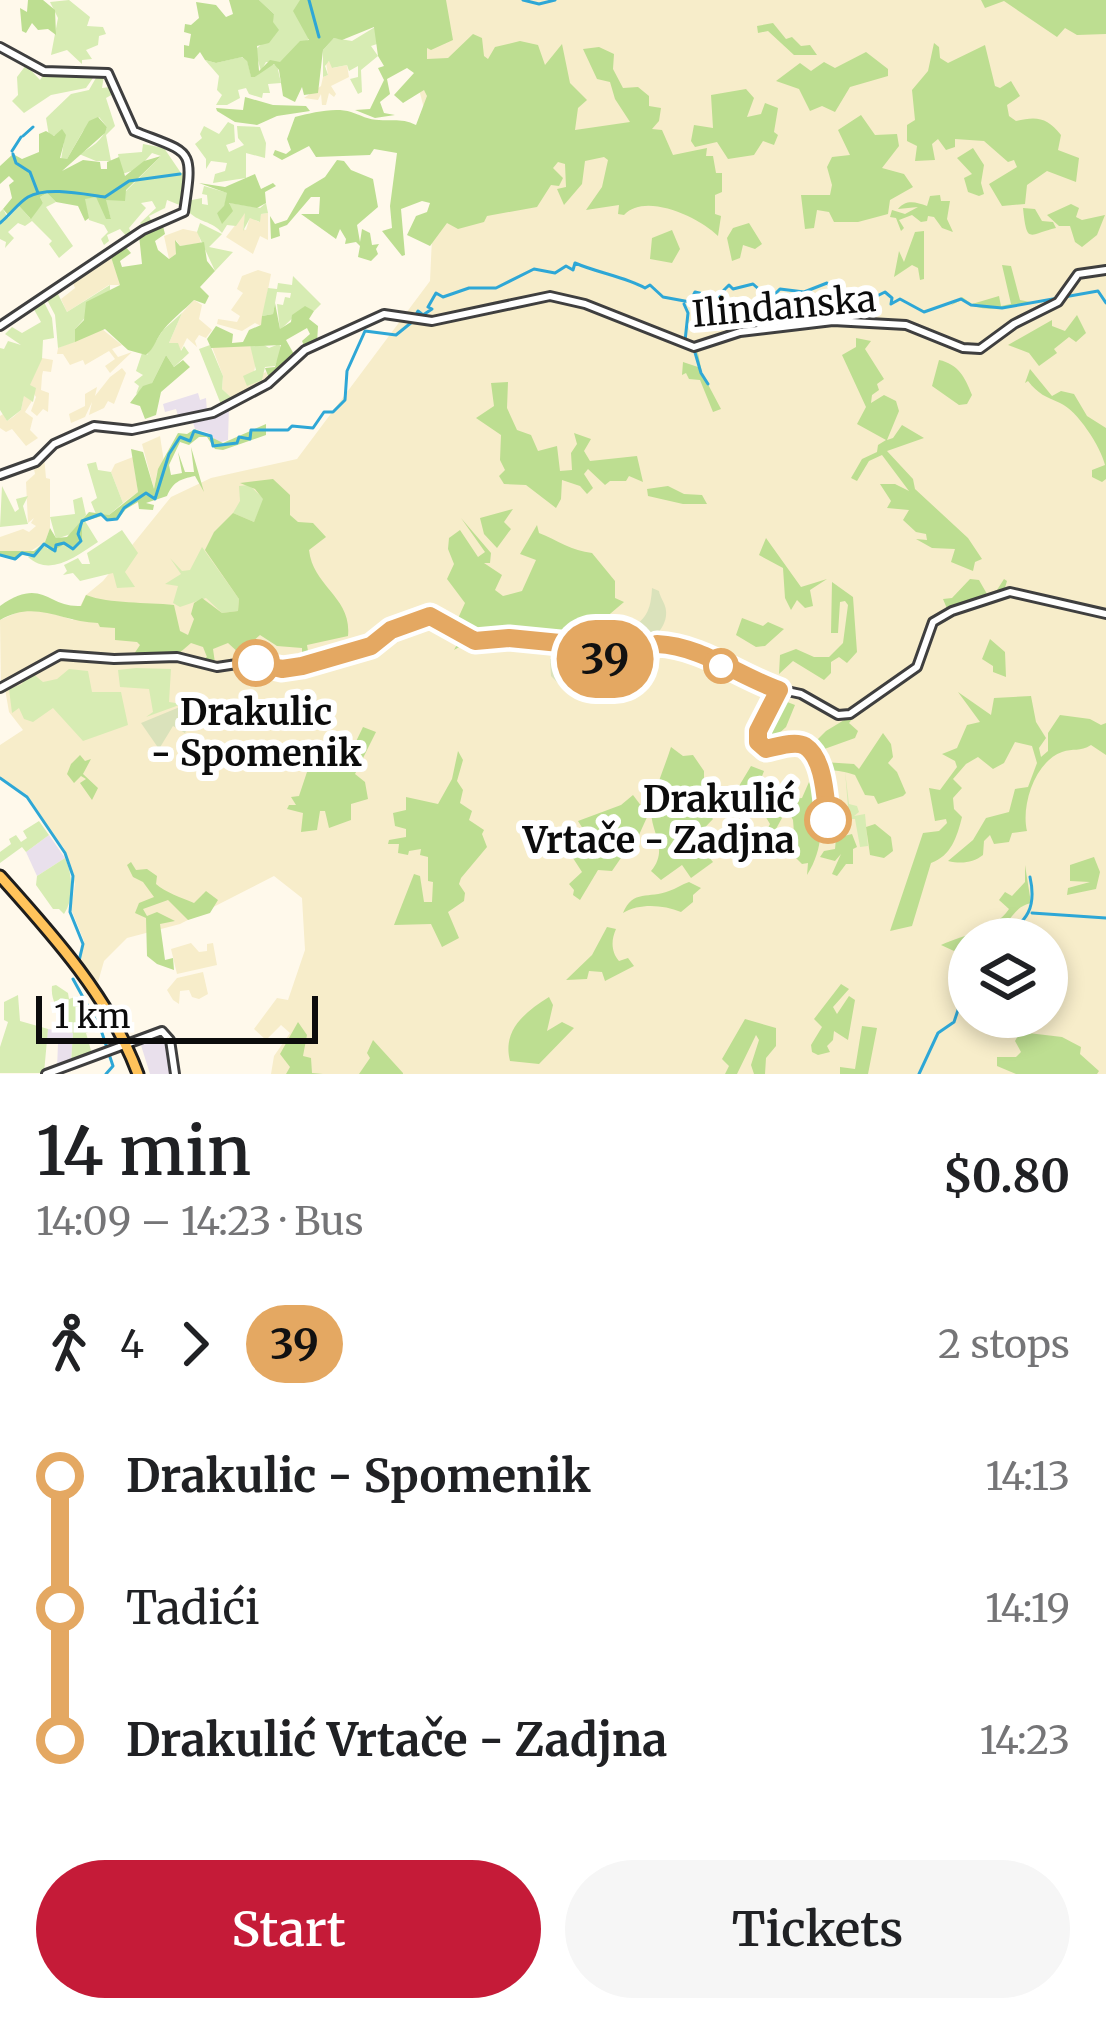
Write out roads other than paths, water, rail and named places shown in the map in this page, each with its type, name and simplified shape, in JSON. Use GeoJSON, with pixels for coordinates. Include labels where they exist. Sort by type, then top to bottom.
{"type":"FeatureCollection","features":[{"type":"Feature","properties":{"kind":"main road"},"geometry":{"type":"LineString","coordinates":[[0,877],[52,939],[110,1023],[120,1047]]}},
{"type":"Feature","properties":{"kind":"main road"},"geometry":{"type":"LineString","coordinates":[[0,877],[82,974],[136,1074]]}},
{"type":"Feature","properties":{"kind":"street"},"geometry":{"type":"LineString","coordinates":[[0,47],[44,70],[108,73],[133,129],[172,143],[188,160],[190,175],[185,210],[143,230],[0,326]]}},
{"type":"Feature","properties":{"kind":"street","name":"Ilindanska"},"geometry":{"type":"LineString","coordinates":[[0,475],[36,462],[52,445],[94,426],[131,430],[209,414],[268,384],[304,350],[386,314],[441,320],[547,296],[584,304],[698,347],[740,332],[833,321],[906,325],[963,348],[980,349],[1064,296],[1082,272],[1106,270]]}},
{"type":"Feature","properties":{"kind":"street"},"geometry":{"type":"LineString","coordinates":[[345,652],[374,645],[391,630],[430,616],[475,641],[509,638],[560,643],[584,661],[637,657],[657,644],[668,645],[701,652],[721,666],[801,694],[841,716],[917,668],[932,626],[952,611],[1010,592],[1106,614]]}},
{"type":"Feature","properties":{"kind":"street"},"geometry":{"type":"LineString","coordinates":[[0,688],[60,655],[185,657],[217,667],[250,662],[290,669],[330,657]]}},
{"type":"Feature","properties":{"kind":"street"},"geometry":{"type":"LineString","coordinates":[[46,1074],[162,1031],[172,1046],[175,1074]]}},
{"type":"Feature","properties":{"kind":"waterway"},"geometry":{"type":"LineString","coordinates":[[309,0],[319,37]]}},
{"type":"Feature","properties":{"kind":"waterway"},"geometry":{"type":"LineString","coordinates":[[523,0],[539,4],[555,0]]}},
{"type":"Feature","properties":{"kind":"waterway"},"geometry":{"type":"LineString","coordinates":[[23,136],[33,127]]}},
{"type":"Feature","properties":{"kind":"waterway"},"geometry":{"type":"LineString","coordinates":[[12,151],[21,137]]}},
{"type":"Feature","properties":{"kind":"waterway"},"geometry":{"type":"LineString","coordinates":[[13,154],[16,163],[30,172],[38,193]]}},
{"type":"Feature","properties":{"kind":"waterway"},"geometry":{"type":"LineString","coordinates":[[0,223],[36,194],[105,197],[129,181],[180,174]]}},
{"type":"Feature","properties":{"kind":"waterway"},"geometry":{"type":"LineString","coordinates":[[0,555],[34,556],[44,544],[55,551],[56,545],[64,543],[73,549],[81,541],[82,521],[101,514],[107,520],[117,519],[146,493],[155,499],[169,454],[180,437],[190,441],[194,431],[211,436],[213,446],[237,443],[239,437],[250,439],[251,430],[313,428],[324,412],[333,412],[345,400],[347,371],[365,331],[396,335],[418,311],[423,315],[432,309],[428,307],[436,293],[443,297],[469,288],[496,288],[534,269],[555,273],[566,266],[573,270],[575,263],[645,288],[650,285],[663,297],[690,302],[695,292],[717,297],[729,285],[733,289],[753,284],[770,299],[780,289],[804,292],[827,283],[839,295],[852,289],[875,297],[885,292],[891,304],[900,299],[924,312],[961,299],[971,305],[1002,308],[1098,291],[1106,303]]}},
{"type":"Feature","properties":{"kind":"waterway"},"geometry":{"type":"LineString","coordinates":[[684,304],[688,313],[685,341]]}},
{"type":"Feature","properties":{"kind":"waterway"},"geometry":{"type":"LineString","coordinates":[[694,349],[708,384]]}},
{"type":"Feature","properties":{"kind":"waterway"},"geometry":{"type":"LineString","coordinates":[[0,778],[27,797],[65,853],[73,876],[70,912],[83,944],[79,961]]}},
{"type":"Feature","properties":{"kind":"waterway"},"geometry":{"type":"LineString","coordinates":[[1024,918],[1032,897],[1030,877]]}},
{"type":"Feature","properties":{"kind":"waterway"},"geometry":{"type":"LineString","coordinates":[[1032,913],[1106,918]]}},
{"type":"Feature","properties":{"kind":"waterway"},"geometry":{"type":"LineString","coordinates":[[73,979],[101,1030],[113,1066],[106,1074]]}},
{"type":"Feature","properties":{"kind":"waterway"},"geometry":{"type":"LineString","coordinates":[[919,1074],[938,1033],[948,1026]]}},
{"type":"Feature","properties":{"kind":"place","name":"Drakulic - Spomenik"},"geometry":{"type":"Point","coordinates":[256,663]}},
{"type":"Feature","properties":{"kind":"place","name":"Drakulić Vrtače - Zadjna"},"geometry":{"type":"Point","coordinates":[828,820]}}]}
